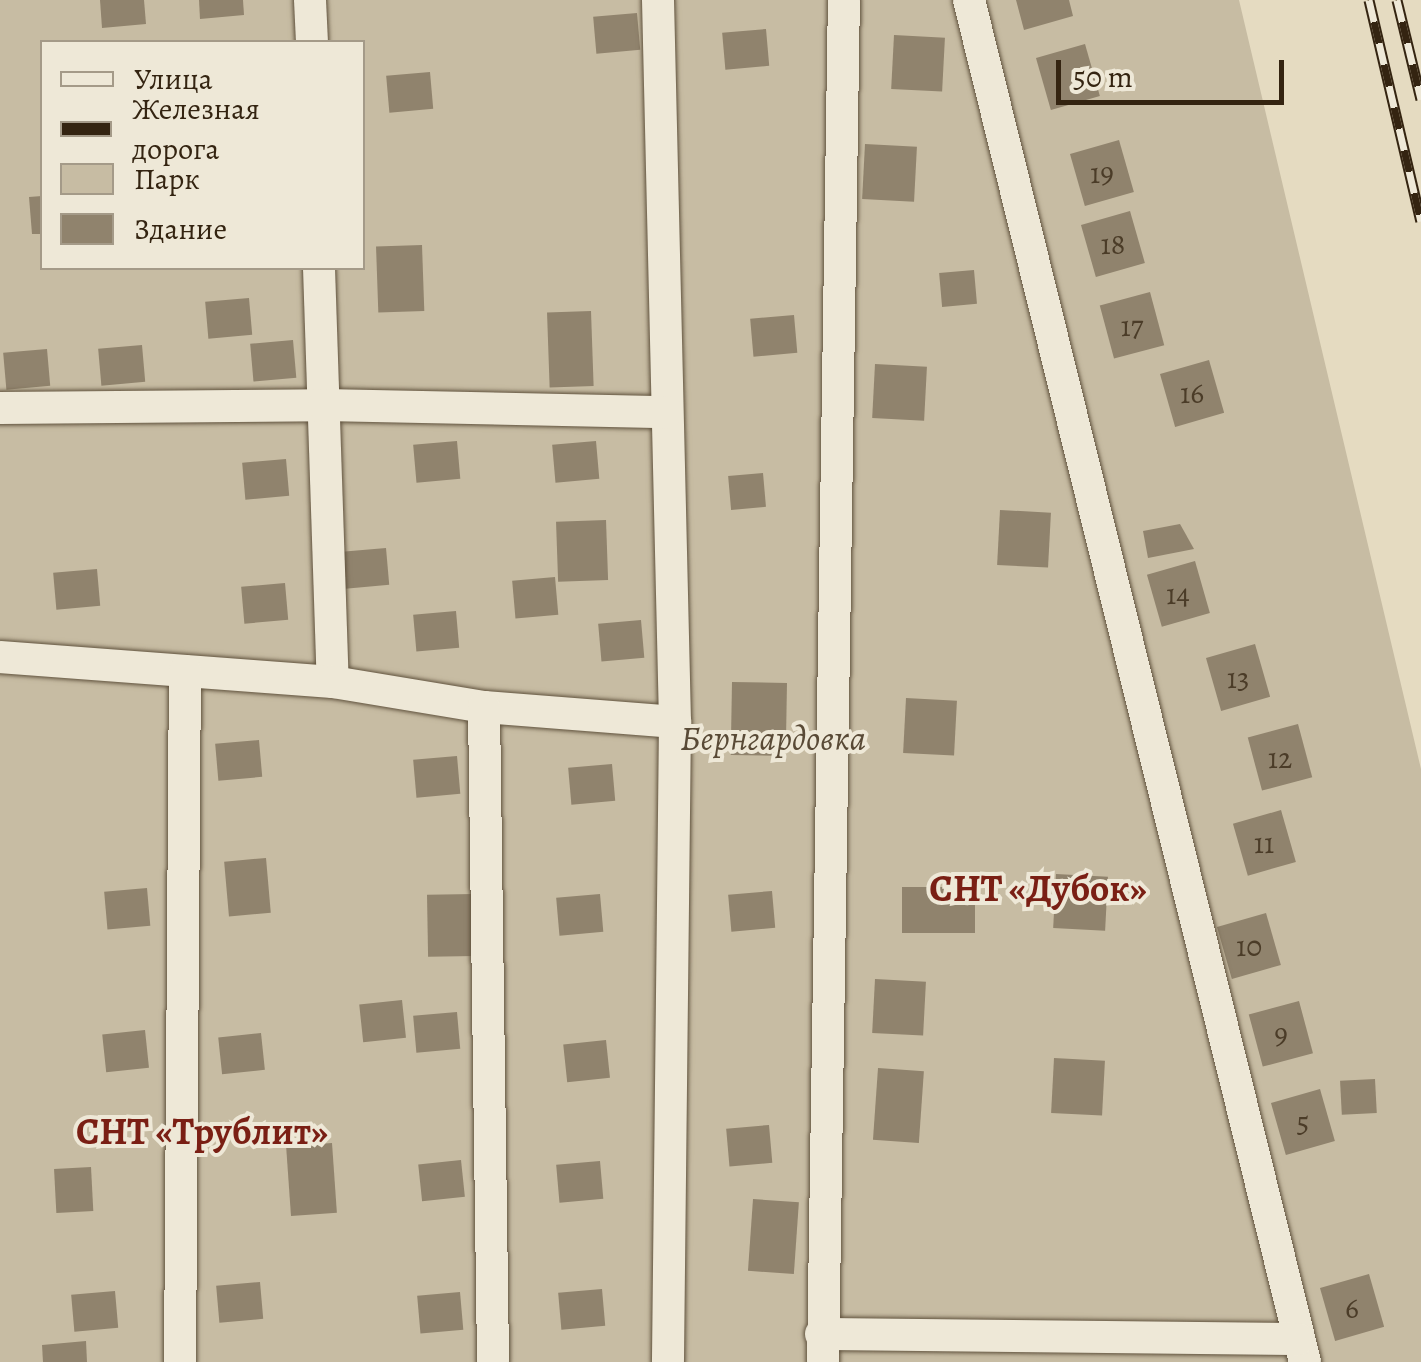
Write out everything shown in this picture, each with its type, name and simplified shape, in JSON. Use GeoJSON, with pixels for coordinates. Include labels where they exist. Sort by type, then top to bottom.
{"type":"FeatureCollection","features":[{"type":"Feature","properties":{"kind":"street"},"geometry":{"type":"LineString","coordinates":[[310,0],[312,40]]}},
{"type":"Feature","properties":{"kind":"street"},"geometry":{"type":"LineString","coordinates":[[658,0],[675,722],[668,1362]]}},
{"type":"Feature","properties":{"kind":"street"},"geometry":{"type":"LineString","coordinates":[[844,0],[822,1348],[1302,1350],[969,0]]}},
{"type":"Feature","properties":{"kind":"street"},"geometry":{"type":"LineString","coordinates":[[319,270],[333,682]]}},
{"type":"Feature","properties":{"kind":"street"},"geometry":{"type":"LineString","coordinates":[[0,408],[324,405],[666,412]]}},
{"type":"Feature","properties":{"kind":"street"},"geometry":{"type":"LineString","coordinates":[[0,657],[333,682],[484,706],[675,722]]}},
{"type":"Feature","properties":{"kind":"street"},"geometry":{"type":"LineString","coordinates":[[180,1362],[185,671]]}},
{"type":"Feature","properties":{"kind":"street"},"geometry":{"type":"LineString","coordinates":[[484,706],[493,1362]]}},
{"type":"Feature","properties":{"kind":"green space","name":"Бернгардовка"},"geometry":{"type":"Polygon","coordinates":[[[0,0],[1239,0],[1421,769],[1421,1362],[0,1362],[0,0]]]}},
{"type":"Feature","properties":{"kind":"building"},"geometry":{"type":"Polygon","coordinates":[[[100,0],[144,0],[146,24],[102,28],[100,0]]]}},
{"type":"Feature","properties":{"kind":"building"},"geometry":{"type":"Polygon","coordinates":[[[199,0],[243,0],[244,15],[200,19],[199,0]]]}},
{"type":"Feature","properties":{"kind":"building"},"geometry":{"type":"Polygon","coordinates":[[[1016,0],[1069,0],[1073,16],[1024,30],[1016,0]]]}},
{"type":"Feature","properties":{"kind":"building"},"geometry":{"type":"Polygon","coordinates":[[[637,13],[640,50],[596,54],[593,17],[637,13]]]}},
{"type":"Feature","properties":{"kind":"building"},"geometry":{"type":"Polygon","coordinates":[[[766,29],[769,66],[725,70],[722,33],[766,29]]]}},
{"type":"Feature","properties":{"kind":"building"},"geometry":{"type":"Polygon","coordinates":[[[894,35],[945,38],[942,92],[891,89],[894,35]]]}},
{"type":"Feature","properties":{"kind":"building"},"geometry":{"type":"Polygon","coordinates":[[[1085,44],[1100,96],[1051,110],[1036,58],[1085,44]]]}},
{"type":"Feature","properties":{"kind":"building"},"geometry":{"type":"Polygon","coordinates":[[[430,72],[433,109],[389,113],[386,76],[430,72]]]}},
{"type":"Feature","properties":{"kind":"building"},"geometry":{"type":"Polygon","coordinates":[[[1119,140],[1134,192],[1085,206],[1070,154],[1119,140]]]}},
{"type":"Feature","properties":{"kind":"building"},"geometry":{"type":"Polygon","coordinates":[[[865,144],[917,147],[914,202],[862,199],[865,144]]]}},
{"type":"Feature","properties":{"kind":"building"},"geometry":{"type":"Polygon","coordinates":[[[40,196],[40,234],[32,234],[29,197],[40,196]]]}},
{"type":"Feature","properties":{"kind":"building"},"geometry":{"type":"Polygon","coordinates":[[[1130,211],[1145,263],[1096,277],[1081,225],[1130,211]]]}},
{"type":"Feature","properties":{"kind":"building"},"geometry":{"type":"Polygon","coordinates":[[[422,245],[424,311],[378,313],[376,247],[422,245]]]}},
{"type":"Feature","properties":{"kind":"building"},"geometry":{"type":"Polygon","coordinates":[[[974,270],[977,304],[942,307],[939,273],[974,270]]]}},
{"type":"Feature","properties":{"kind":"building"},"geometry":{"type":"Polygon","coordinates":[[[1150,292],[1164,345],[1114,359],[1100,305],[1150,292]]]}},
{"type":"Feature","properties":{"kind":"building"},"geometry":{"type":"Polygon","coordinates":[[[249,298],[252,335],[208,339],[205,302],[249,298]]]}},
{"type":"Feature","properties":{"kind":"building"},"geometry":{"type":"Polygon","coordinates":[[[591,311],[594,386],[550,387],[547,313],[591,311]]]}},
{"type":"Feature","properties":{"kind":"building"},"geometry":{"type":"Polygon","coordinates":[[[794,315],[797,353],[753,357],[750,319],[794,315]]]}},
{"type":"Feature","properties":{"kind":"building"},"geometry":{"type":"Polygon","coordinates":[[[293,340],[296,378],[253,382],[250,344],[293,340]]]}},
{"type":"Feature","properties":{"kind":"building"},"geometry":{"type":"Polygon","coordinates":[[[142,345],[145,382],[101,386],[98,349],[142,345]]]}},
{"type":"Feature","properties":{"kind":"building"},"geometry":{"type":"Polygon","coordinates":[[[47,349],[50,386],[6,390],[3,353],[47,349]]]}},
{"type":"Feature","properties":{"kind":"building"},"geometry":{"type":"Polygon","coordinates":[[[1209,360],[1224,413],[1175,427],[1160,374],[1209,360]]]}},
{"type":"Feature","properties":{"kind":"building"},"geometry":{"type":"Polygon","coordinates":[[[875,364],[927,367],[924,421],[872,418],[875,364]]]}},
{"type":"Feature","properties":{"kind":"building"},"geometry":{"type":"Polygon","coordinates":[[[457,441],[460,479],[416,483],[413,445],[457,441]]]}},
{"type":"Feature","properties":{"kind":"building"},"geometry":{"type":"Polygon","coordinates":[[[596,441],[599,479],[555,483],[552,445],[596,441]]]}},
{"type":"Feature","properties":{"kind":"building"},"geometry":{"type":"Polygon","coordinates":[[[286,459],[289,496],[245,500],[242,463],[286,459]]]}},
{"type":"Feature","properties":{"kind":"building"},"geometry":{"type":"Polygon","coordinates":[[[763,473],[766,507],[731,510],[728,476],[763,473]]]}},
{"type":"Feature","properties":{"kind":"building"},"geometry":{"type":"Polygon","coordinates":[[[1000,510],[1051,513],[1048,568],[997,565],[1000,510]]]}},
{"type":"Feature","properties":{"kind":"building"},"geometry":{"type":"Polygon","coordinates":[[[606,520],[608,580],[558,582],[556,522],[606,520]]]}},
{"type":"Feature","properties":{"kind":"building"},"geometry":{"type":"Polygon","coordinates":[[[1180,524],[1194,549],[1148,558],[1143,531],[1180,524]]]}},
{"type":"Feature","properties":{"kind":"building"},"geometry":{"type":"Polygon","coordinates":[[[386,548],[389,585],[345,589],[342,552],[386,548]]]}},
{"type":"Feature","properties":{"kind":"building"},"geometry":{"type":"Polygon","coordinates":[[[1195,561],[1210,613],[1162,627],[1147,575],[1195,561]]]}},
{"type":"Feature","properties":{"kind":"building"},"geometry":{"type":"Polygon","coordinates":[[[97,569],[100,606],[56,610],[53,573],[97,569]]]}},
{"type":"Feature","properties":{"kind":"building"},"geometry":{"type":"Polygon","coordinates":[[[555,577],[558,615],[515,619],[512,581],[555,577]]]}},
{"type":"Feature","properties":{"kind":"building"},"geometry":{"type":"Polygon","coordinates":[[[285,583],[288,620],[244,624],[241,587],[285,583]]]}},
{"type":"Feature","properties":{"kind":"building"},"geometry":{"type":"Polygon","coordinates":[[[456,611],[459,648],[416,652],[413,615],[456,611]]]}},
{"type":"Feature","properties":{"kind":"building"},"geometry":{"type":"Polygon","coordinates":[[[641,620],[644,658],[601,662],[598,624],[641,620]]]}},
{"type":"Feature","properties":{"kind":"building"},"geometry":{"type":"Polygon","coordinates":[[[1255,644],[1270,697],[1221,711],[1206,658],[1255,644]]]}},
{"type":"Feature","properties":{"kind":"building"},"geometry":{"type":"Polygon","coordinates":[[[732,682],[787,683],[786,756],[731,755],[732,682]]]}},
{"type":"Feature","properties":{"kind":"building"},"geometry":{"type":"Polygon","coordinates":[[[906,698],[957,701],[954,756],[903,753],[906,698]]]}},
{"type":"Feature","properties":{"kind":"building"},"geometry":{"type":"Polygon","coordinates":[[[1298,724],[1312,777],[1262,791],[1248,737],[1298,724]]]}},
{"type":"Feature","properties":{"kind":"building"},"geometry":{"type":"Polygon","coordinates":[[[259,740],[262,777],[218,781],[215,744],[259,740]]]}},
{"type":"Feature","properties":{"kind":"building"},"geometry":{"type":"Polygon","coordinates":[[[457,756],[460,794],[416,798],[413,760],[457,756]]]}},
{"type":"Feature","properties":{"kind":"building"},"geometry":{"type":"Polygon","coordinates":[[[612,764],[615,801],[571,805],[568,768],[612,764]]]}},
{"type":"Feature","properties":{"kind":"building"},"geometry":{"type":"Polygon","coordinates":[[[1281,810],[1296,862],[1248,876],[1233,824],[1281,810]]]}},
{"type":"Feature","properties":{"kind":"building"},"geometry":{"type":"Polygon","coordinates":[[[266,858],[271,913],[229,916],[224,862],[266,858]]]}},
{"type":"Feature","properties":{"kind":"building"},"geometry":{"type":"Polygon","coordinates":[[[1056,874],[1108,877],[1105,931],[1053,928],[1056,874]]]}},
{"type":"Feature","properties":{"kind":"building"},"geometry":{"type":"Polygon","coordinates":[[[902,887],[975,887],[975,933],[902,933],[902,887]]]}},
{"type":"Feature","properties":{"kind":"building"},"geometry":{"type":"Polygon","coordinates":[[[147,888],[150,926],[107,930],[104,892],[147,888]]]}},
{"type":"Feature","properties":{"kind":"building"},"geometry":{"type":"Polygon","coordinates":[[[772,891],[775,928],[731,932],[728,895],[772,891]]]}},
{"type":"Feature","properties":{"kind":"building"},"geometry":{"type":"Polygon","coordinates":[[[474,894],[475,956],[428,957],[427,895],[474,894]]]}},
{"type":"Feature","properties":{"kind":"building"},"geometry":{"type":"Polygon","coordinates":[[[600,894],[603,932],[559,936],[556,898],[600,894]]]}},
{"type":"Feature","properties":{"kind":"building"},"geometry":{"type":"Polygon","coordinates":[[[1266,913],[1281,965],[1232,979],[1217,927],[1266,913]]]}},
{"type":"Feature","properties":{"kind":"building"},"geometry":{"type":"Polygon","coordinates":[[[875,979],[926,982],[923,1036],[872,1033],[875,979]]]}},
{"type":"Feature","properties":{"kind":"building"},"geometry":{"type":"Polygon","coordinates":[[[402,1000],[406,1038],[363,1042],[359,1004],[402,1000]]]}},
{"type":"Feature","properties":{"kind":"building"},"geometry":{"type":"Polygon","coordinates":[[[1299,1001],[1313,1053],[1263,1067],[1249,1014],[1299,1001]]]}},
{"type":"Feature","properties":{"kind":"building"},"geometry":{"type":"Polygon","coordinates":[[[457,1012],[460,1049],[416,1053],[413,1016],[457,1012]]]}},
{"type":"Feature","properties":{"kind":"building"},"geometry":{"type":"Polygon","coordinates":[[[145,1030],[149,1068],[106,1072],[102,1034],[145,1030]]]}},
{"type":"Feature","properties":{"kind":"building"},"geometry":{"type":"Polygon","coordinates":[[[261,1033],[265,1070],[222,1074],[218,1037],[261,1033]]]}},
{"type":"Feature","properties":{"kind":"building"},"geometry":{"type":"Polygon","coordinates":[[[606,1040],[610,1078],[567,1082],[563,1044],[606,1040]]]}},
{"type":"Feature","properties":{"kind":"building"},"geometry":{"type":"Polygon","coordinates":[[[1054,1058],[1105,1061],[1102,1116],[1051,1113],[1054,1058]]]}},
{"type":"Feature","properties":{"kind":"building"},"geometry":{"type":"Polygon","coordinates":[[[878,1068],[924,1071],[919,1143],[873,1140],[878,1068]]]}},
{"type":"Feature","properties":{"kind":"building"},"geometry":{"type":"Polygon","coordinates":[[[1375,1079],[1377,1113],[1342,1115],[1340,1081],[1375,1079]]]}},
{"type":"Feature","properties":{"kind":"building"},"geometry":{"type":"Polygon","coordinates":[[[1320,1089],[1335,1141],[1286,1155],[1271,1103],[1320,1089]]]}},
{"type":"Feature","properties":{"kind":"building"},"geometry":{"type":"Polygon","coordinates":[[[769,1125],[772,1163],[729,1167],[726,1129],[769,1125]]]}},
{"type":"Feature","properties":{"kind":"building"},"geometry":{"type":"Polygon","coordinates":[[[332,1143],[337,1213],[291,1216],[286,1146],[332,1143]]]}},
{"type":"Feature","properties":{"kind":"building"},"geometry":{"type":"Polygon","coordinates":[[[461,1160],[465,1197],[422,1201],[418,1164],[461,1160]]]}},
{"type":"Feature","properties":{"kind":"building"},"geometry":{"type":"Polygon","coordinates":[[[600,1161],[603,1199],[559,1203],[556,1165],[600,1161]]]}},
{"type":"Feature","properties":{"kind":"building"},"geometry":{"type":"Polygon","coordinates":[[[91,1167],[93,1211],[56,1213],[54,1169],[91,1167]]]}},
{"type":"Feature","properties":{"kind":"building"},"geometry":{"type":"Polygon","coordinates":[[[753,1199],[799,1202],[794,1274],[748,1271],[753,1199]]]}},
{"type":"Feature","properties":{"kind":"building"},"geometry":{"type":"Polygon","coordinates":[[[1369,1274],[1384,1327],[1335,1341],[1320,1288],[1369,1274]]]}},
{"type":"Feature","properties":{"kind":"building"},"geometry":{"type":"Polygon","coordinates":[[[260,1282],[263,1319],[219,1323],[216,1286],[260,1282]]]}},
{"type":"Feature","properties":{"kind":"building"},"geometry":{"type":"Polygon","coordinates":[[[602,1289],[605,1326],[561,1330],[558,1293],[602,1289]]]}},
{"type":"Feature","properties":{"kind":"building"},"geometry":{"type":"Polygon","coordinates":[[[115,1291],[118,1328],[74,1332],[71,1295],[115,1291]]]}},
{"type":"Feature","properties":{"kind":"building"},"geometry":{"type":"Polygon","coordinates":[[[460,1292],[463,1330],[420,1334],[417,1296],[460,1292]]]}},
{"type":"Feature","properties":{"kind":"building"},"geometry":{"type":"Polygon","coordinates":[[[86,1341],[87,1362],[43,1362],[42,1345],[86,1341]]]}},
{"type":"Feature","properties":{"kind":"railway"},"geometry":{"type":"LineString","coordinates":[[1369,0],[1421,221]]}},
{"type":"Feature","properties":{"kind":"railway"},"geometry":{"type":"LineString","coordinates":[[1397,0],[1421,99]]}},
{"type":"Feature","properties":{"kind":"district","name":"СНТ «Дубок»"},"geometry":{"type":"Point","coordinates":[1038,889]}},
{"type":"Feature","properties":{"kind":"district","name":"СНТ «Трублит»"},"geometry":{"type":"Point","coordinates":[202,1132]}}]}
